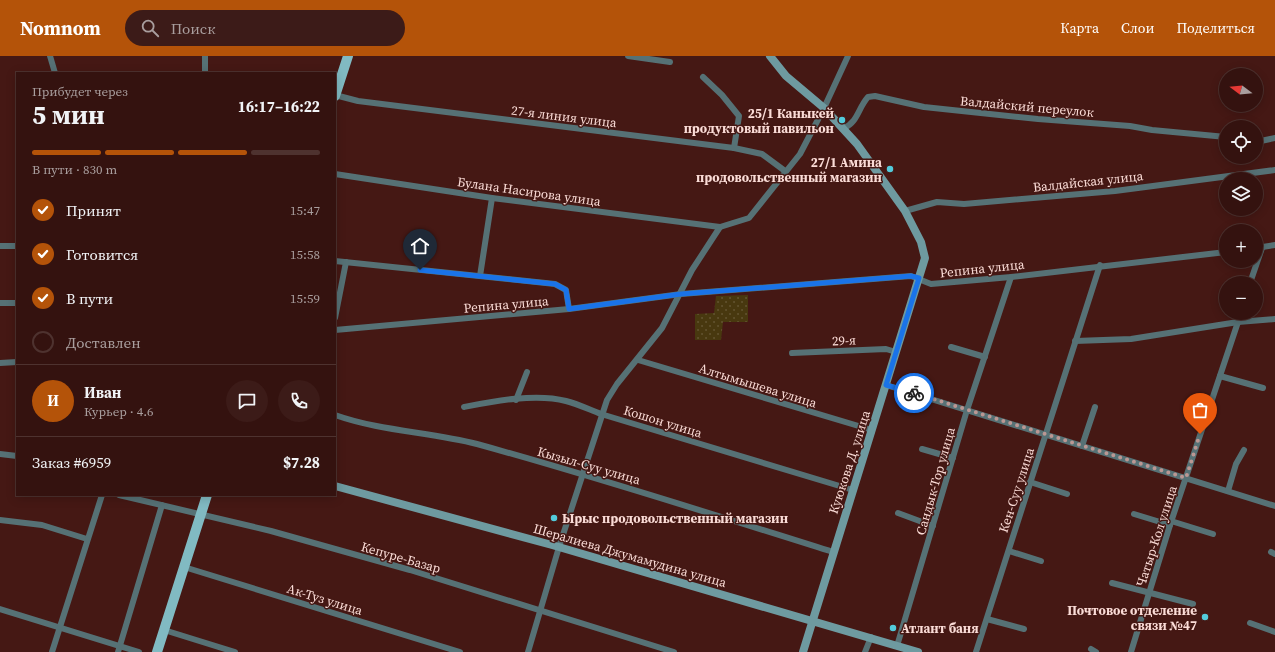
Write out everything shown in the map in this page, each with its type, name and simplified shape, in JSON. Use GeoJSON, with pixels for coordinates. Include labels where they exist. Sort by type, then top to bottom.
{"type":"FeatureCollection","features":[{"type":"Feature","properties":{"kind":"main road"},"geometry":{"type":"LineString","coordinates":[[336,92],[348,56]]}},
{"type":"Feature","properties":{"kind":"main road"},"geometry":{"type":"LineString","coordinates":[[157,652],[207,496]]}},
{"type":"Feature","properties":{"kind":"street"},"geometry":{"type":"LineString","coordinates":[[50,56],[55,72]]}},
{"type":"Feature","properties":{"kind":"street"},"geometry":{"type":"LineString","coordinates":[[205,56],[205,72]]}},
{"type":"Feature","properties":{"kind":"street"},"geometry":{"type":"LineString","coordinates":[[628,56],[670,62]]}},
{"type":"Feature","properties":{"kind":"street"},"geometry":{"type":"LineString","coordinates":[[770,56],[786,76],[824,108],[858,144],[905,211],[924,252],[924,263],[919,278]]}},
{"type":"Feature","properties":{"kind":"street"},"geometry":{"type":"LineString","coordinates":[[528,652],[559,547],[601,414],[607,400],[662,328],[681,294],[692,270],[720,227],[748,218],[800,154],[824,108],[848,56]]}},
{"type":"Feature","properties":{"kind":"street"},"geometry":{"type":"LineString","coordinates":[[703,77],[722,94],[739,116],[734,148]]}},
{"type":"Feature","properties":{"kind":"street","name":"27-я линия улица"},"geometry":{"type":"LineString","coordinates":[[336,95],[358,101],[734,148],[762,154],[785,171]]}},
{"type":"Feature","properties":{"kind":"street","name":"Валдайский переулок"},"geometry":{"type":"LineString","coordinates":[[844,128],[856,120],[858,112],[868,97],[875,96],[939,109],[1130,126],[1152,130],[1219,136]]}},
{"type":"Feature","properties":{"kind":"street"},"geometry":{"type":"LineString","coordinates":[[1263,141],[1275,138]]}},
{"type":"Feature","properties":{"kind":"street","name":"Валдайская улица"},"geometry":{"type":"LineString","coordinates":[[905,211],[937,202],[964,204],[1115,191],[1275,170]]}},
{"type":"Feature","properties":{"kind":"street","name":"Булана Насирова улица"},"geometry":{"type":"LineString","coordinates":[[336,174],[492,198],[720,227]]}},
{"type":"Feature","properties":{"kind":"street"},"geometry":{"type":"LineString","coordinates":[[480,276],[492,198]]}},
{"type":"Feature","properties":{"kind":"street"},"geometry":{"type":"LineString","coordinates":[[1263,247],[1275,245]]}},
{"type":"Feature","properties":{"kind":"street"},"geometry":{"type":"LineString","coordinates":[[0,246],[16,246]]}},
{"type":"Feature","properties":{"kind":"street","name":"Репина улица"},"geometry":{"type":"LineString","coordinates":[[336,330],[569,309],[681,294],[911,276],[931,284],[1012,277],[1100,265],[1219,253]]}},
{"type":"Feature","properties":{"kind":"street"},"geometry":{"type":"LineString","coordinates":[[336,261],[555,284],[566,290],[569,309]]}},
{"type":"Feature","properties":{"kind":"street"},"geometry":{"type":"LineString","coordinates":[[336,313],[346,262]]}},
{"type":"Feature","properties":{"kind":"street","name":"Кен-Суу улица"},"geometry":{"type":"LineString","coordinates":[[976,652],[1100,265]]}},
{"type":"Feature","properties":{"kind":"street","name":"Сандык-Тор улица"},"geometry":{"type":"LineString","coordinates":[[897,646],[967,410],[1012,277]]}},
{"type":"Feature","properties":{"kind":"street","name":"Куюкова Д. улица"},"geometry":{"type":"LineString","coordinates":[[803,652],[919,278]]}},
{"type":"Feature","properties":{"kind":"street"},"geometry":{"type":"LineString","coordinates":[[0,304],[16,303]]}},
{"type":"Feature","properties":{"kind":"street"},"geometry":{"type":"LineString","coordinates":[[1075,342],[1131,339],[1238,322],[1275,319]]}},
{"type":"Feature","properties":{"kind":"street","name":"Чатыр-Кол улица"},"geometry":{"type":"LineString","coordinates":[[1130,652],[1150,592],[1170,523],[1238,322]]}},
{"type":"Feature","properties":{"kind":"street"},"geometry":{"type":"LineString","coordinates":[[951,347],[985,357]]}},
{"type":"Feature","properties":{"kind":"street","name":"29-я"},"geometry":{"type":"LineString","coordinates":[[792,353],[886,349],[896,352]]}},
{"type":"Feature","properties":{"kind":"street","name":"Алтымышева улица"},"geometry":{"type":"LineString","coordinates":[[638,360],[872,430]]}},
{"type":"Feature","properties":{"kind":"street"},"geometry":{"type":"LineString","coordinates":[[0,363],[16,362]]}},
{"type":"Feature","properties":{"kind":"street"},"geometry":{"type":"LineString","coordinates":[[516,400],[527,372]]}},
{"type":"Feature","properties":{"kind":"street"},"geometry":{"type":"LineString","coordinates":[[1220,376],[1263,388]]}},
{"type":"Feature","properties":{"kind":"street"},"geometry":{"type":"LineString","coordinates":[[886,385],[1275,506]]}},
{"type":"Feature","properties":{"kind":"street","name":"Кошон улица"},"geometry":{"type":"LineString","coordinates":[[464,407],[516,400],[566,401],[601,414],[853,490]]}},
{"type":"Feature","properties":{"kind":"street"},"geometry":{"type":"LineString","coordinates":[[1082,446],[1095,407]]}},
{"type":"Feature","properties":{"kind":"street","name":"Кызыл-Суу улица"},"geometry":{"type":"LineString","coordinates":[[336,415],[352,421],[450,437],[583,473],[833,552]]}},
{"type":"Feature","properties":{"kind":"street"},"geometry":{"type":"LineString","coordinates":[[922,449],[953,458]]}},
{"type":"Feature","properties":{"kind":"street"},"geometry":{"type":"LineString","coordinates":[[1228,491],[1236,464],[1244,450]]}},
{"type":"Feature","properties":{"kind":"street"},"geometry":{"type":"LineString","coordinates":[[0,454],[16,456]]}},
{"type":"Feature","properties":{"kind":"street"},"geometry":{"type":"LineString","coordinates":[[1030,482],[1067,494]]}},
{"type":"Feature","properties":{"kind":"street","name":"Шералиева Джумамудина улица"},"geometry":{"type":"LineString","coordinates":[[336,486],[559,547],[813,620],[918,652]]}},
{"type":"Feature","properties":{"kind":"street"},"geometry":{"type":"LineString","coordinates":[[52,652],[102,496]]}},
{"type":"Feature","properties":{"kind":"street","name":"Кепуре-Базар"},"geometry":{"type":"LineString","coordinates":[[123,496],[286,535],[541,610],[674,652]]}},
{"type":"Feature","properties":{"kind":"street"},"geometry":{"type":"LineString","coordinates":[[119,649],[162,505]]}},
{"type":"Feature","properties":{"kind":"street"},"geometry":{"type":"LineString","coordinates":[[898,513],[933,526]]}},
{"type":"Feature","properties":{"kind":"street"},"geometry":{"type":"LineString","coordinates":[[1134,514],[1213,534]]}},
{"type":"Feature","properties":{"kind":"street"},"geometry":{"type":"LineString","coordinates":[[0,520],[42,525],[87,539]]}},
{"type":"Feature","properties":{"kind":"street"},"geometry":{"type":"LineString","coordinates":[[1008,551],[1041,561]]}},
{"type":"Feature","properties":{"kind":"street","name":"Ак-Туз улица"},"geometry":{"type":"LineString","coordinates":[[184,567],[460,652]]}},
{"type":"Feature","properties":{"kind":"street"},"geometry":{"type":"LineString","coordinates":[[1112,583],[1193,604]]}},
{"type":"Feature","properties":{"kind":"street"},"geometry":{"type":"LineString","coordinates":[[0,609],[119,649],[139,652]]}},
{"type":"Feature","properties":{"kind":"street"},"geometry":{"type":"LineString","coordinates":[[987,619],[1024,629]]}},
{"type":"Feature","properties":{"kind":"street"},"geometry":{"type":"LineString","coordinates":[[1250,623],[1275,632]]}},
{"type":"Feature","properties":{"kind":"street"},"geometry":{"type":"LineString","coordinates":[[164,630],[235,652]]}},
{"type":"Feature","properties":{"kind":"street"},"geometry":{"type":"LineString","coordinates":[[865,652],[871,638]]}},
{"type":"Feature","properties":{"kind":"shaded area"},"geometry":{"type":"Polygon","coordinates":[[[748,295],[748,322],[723,322],[721,340],[695,340],[695,314],[714,313],[716,296],[748,295]]]}},
{"type":"Feature","properties":{"kind":"way so far"},"geometry":{"type":"LineString","coordinates":[[914,393],[1186,478],[1200,434]]}},
{"type":"Feature","properties":{"kind":"place","name":"25/1 Каныкей продуктовый павильон"},"geometry":{"type":"Point","coordinates":[842,120]}},
{"type":"Feature","properties":{"kind":"place","name":"27/1 Амина продовольственный магазин"},"geometry":{"type":"Point","coordinates":[890,169]}},
{"type":"Feature","properties":{"kind":"place","name":"Ырыс продовольственный магазин"},"geometry":{"type":"Point","coordinates":[554,518]}},
{"type":"Feature","properties":{"kind":"place","name":"Почтовое отделение связи №47"},"geometry":{"type":"Point","coordinates":[1205,617]}},
{"type":"Feature","properties":{"kind":"place","name":"Атлант баня"},"geometry":{"type":"Point","coordinates":[893,628]}},
{"type":"Feature","properties":{"kind":"route"},"geometry":{"type":"LineString","coordinates":[[420,270],[555,284],[566,290],[569,309],[681,294],[911,276],[919,278],[886,385],[914,393]]}}]}
